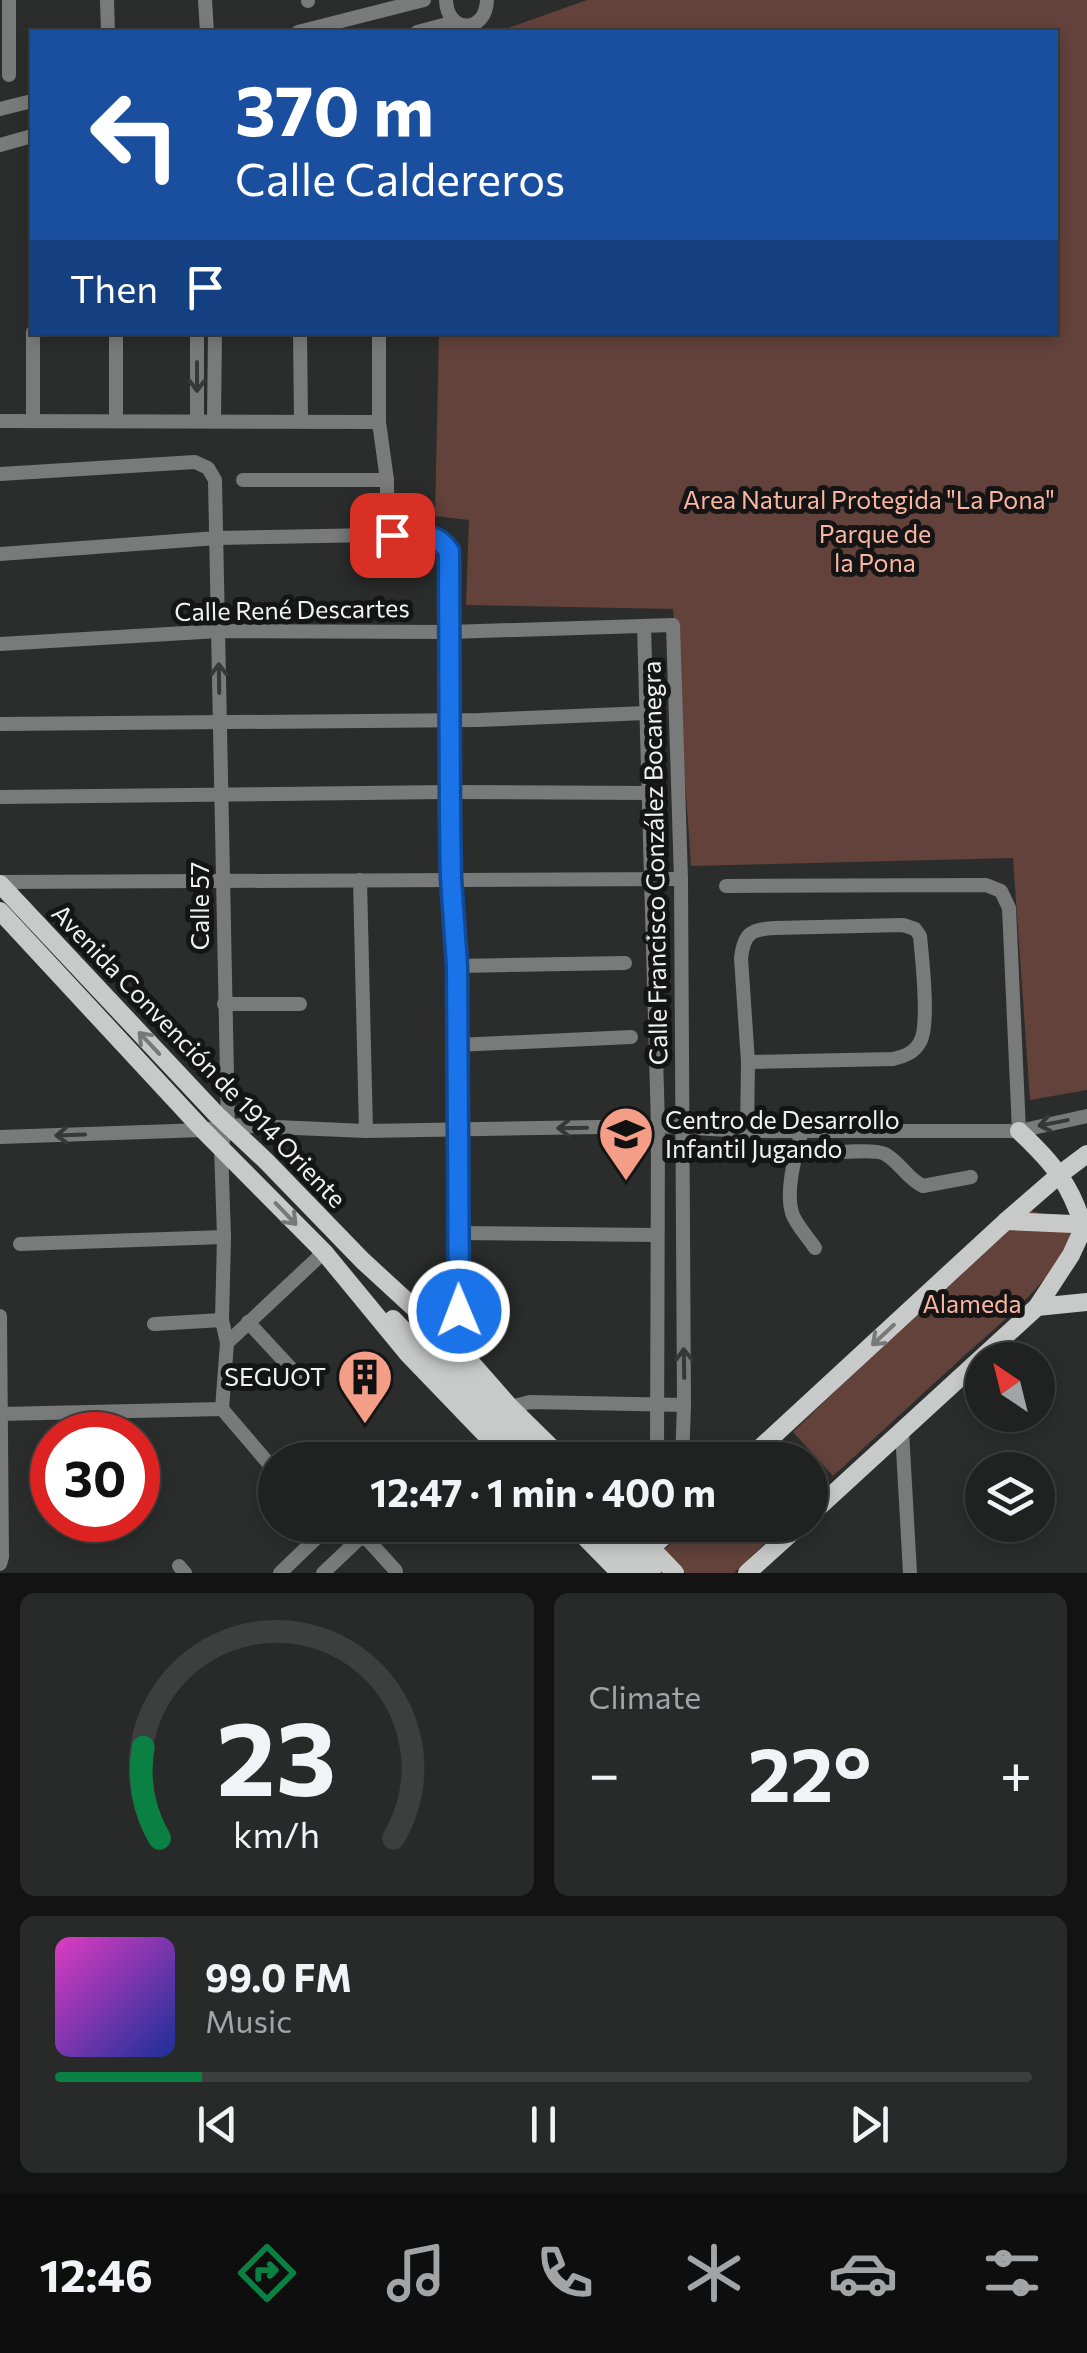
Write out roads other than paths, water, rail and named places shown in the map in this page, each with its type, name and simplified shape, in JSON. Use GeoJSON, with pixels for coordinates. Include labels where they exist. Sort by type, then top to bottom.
{"type":"FeatureCollection","features":[{"type":"Feature","properties":{"kind":"main road","name":"Avenida Convención de 1914 Oriente"},"geometry":{"type":"LineString","coordinates":[[0,883],[228,1125],[363,1262],[460,1350],[546,1442]]}},
{"type":"Feature","properties":{"kind":"main road","name":"Avenida Convención de 1914 Oriente"},"geometry":{"type":"LineString","coordinates":[[0,912],[203,1130],[324,1252],[408,1354],[493,1442]]}},
{"type":"Feature","properties":{"kind":"main road"},"geometry":{"type":"LineString","coordinates":[[1019,1131],[1059,1175],[1086,1227]]}},
{"type":"Feature","properties":{"kind":"main road"},"geometry":{"type":"LineString","coordinates":[[767,1442],[1006,1222],[1087,1154]]}},
{"type":"Feature","properties":{"kind":"main road"},"geometry":{"type":"LineString","coordinates":[[828,1499],[1038,1307],[1086,1227],[1083,1218],[1087,1200]]}},
{"type":"Feature","properties":{"kind":"main road"},"geometry":{"type":"LineString","coordinates":[[1006,1222],[1086,1227]]}},
{"type":"Feature","properties":{"kind":"main road","name":"Avenida Convención de 1914 Oriente"},"geometry":{"type":"LineString","coordinates":[[363,1262],[401,1317],[511,1442]]}},
{"type":"Feature","properties":{"kind":"main road","name":"Avenida Convención de 1914 Oriente"},"geometry":{"type":"LineString","coordinates":[[350,1282],[401,1317],[527,1442]]}},
{"type":"Feature","properties":{"kind":"main road"},"geometry":{"type":"LineString","coordinates":[[1038,1307],[1087,1302]]}},
{"type":"Feature","properties":{"kind":"main road"},"geometry":{"type":"LineString","coordinates":[[591,1542],[622,1573],[653,1542]]}},
{"type":"Feature","properties":{"kind":"main road"},"geometry":{"type":"LineString","coordinates":[[604,1542],[634,1573]]}},
{"type":"Feature","properties":{"kind":"main road"},"geometry":{"type":"LineString","coordinates":[[623,1542],[652,1573]]}},
{"type":"Feature","properties":{"kind":"main road"},"geometry":{"type":"LineString","coordinates":[[658,1542],[676,1573]]}},
{"type":"Feature","properties":{"kind":"main road"},"geometry":{"type":"LineString","coordinates":[[747,1573],[781,1542]]}},
{"type":"Feature","properties":{"kind":"street"},"geometry":{"type":"LineString","coordinates":[[9,0],[9,75]]}},
{"type":"Feature","properties":{"kind":"street"},"geometry":{"type":"LineString","coordinates":[[108,0],[108,30]]}},
{"type":"Feature","properties":{"kind":"street"},"geometry":{"type":"LineString","coordinates":[[206,0],[206,30]]}},
{"type":"Feature","properties":{"kind":"street"},"geometry":{"type":"LineString","coordinates":[[306,30],[424,0]]}},
{"type":"Feature","properties":{"kind":"street"},"geometry":{"type":"LineString","coordinates":[[446,0],[447,12],[462,25],[476,23],[486,13],[487,0]]}},
{"type":"Feature","properties":{"kind":"street"},"geometry":{"type":"LineString","coordinates":[[425,30],[455,22]]}},
{"type":"Feature","properties":{"kind":"street"},"geometry":{"type":"LineString","coordinates":[[0,109],[30,102]]}},
{"type":"Feature","properties":{"kind":"street"},"geometry":{"type":"LineString","coordinates":[[0,145],[30,137]]}},
{"type":"Feature","properties":{"kind":"street"},"geometry":{"type":"LineString","coordinates":[[33,335],[33,420]]}},
{"type":"Feature","properties":{"kind":"street"},"geometry":{"type":"LineString","coordinates":[[116,335],[116,421]]}},
{"type":"Feature","properties":{"kind":"street"},"geometry":{"type":"LineString","coordinates":[[197,335],[197,421]]}},
{"type":"Feature","properties":{"kind":"street"},"geometry":{"type":"LineString","coordinates":[[214,420],[216,335]]}},
{"type":"Feature","properties":{"kind":"street"},"geometry":{"type":"LineString","coordinates":[[300,335],[302,421]]}},
{"type":"Feature","properties":{"kind":"street"},"geometry":{"type":"LineString","coordinates":[[379,335],[379,422],[387,504]]}},
{"type":"Feature","properties":{"kind":"street"},"geometry":{"type":"LineString","coordinates":[[2,421],[379,422]]}},
{"type":"Feature","properties":{"kind":"street","name":"Calle 57"},"geometry":{"type":"LineString","coordinates":[[0,474],[195,462],[208,468],[215,480],[228,1125],[222,1147],[222,1320],[227,1344],[222,1409]]}},
{"type":"Feature","properties":{"kind":"street"},"geometry":{"type":"LineString","coordinates":[[244,480],[387,480]]}},
{"type":"Feature","properties":{"kind":"street"},"geometry":{"type":"LineString","coordinates":[[0,554],[217,538],[427,534],[442,540],[449,551],[460,1350]]}},
{"type":"Feature","properties":{"kind":"street","name":"Calle Francisco González Bocanegra"},"geometry":{"type":"LineString","coordinates":[[644,626],[658,1126],[658,1442]]}},
{"type":"Feature","properties":{"kind":"street","name":"Calle René Descartes"},"geometry":{"type":"LineString","coordinates":[[0,644],[219,630],[448,632],[673,626]]}},
{"type":"Feature","properties":{"kind":"street","name":"Calle Francisco González Bocanegra"},"geometry":{"type":"LineString","coordinates":[[673,626],[680,879],[683,1442]]}},
{"type":"Feature","properties":{"kind":"street"},"geometry":{"type":"LineString","coordinates":[[0,724],[449,720],[646,713]]}},
{"type":"Feature","properties":{"kind":"street"},"geometry":{"type":"LineString","coordinates":[[0,797],[649,792]]}},
{"type":"Feature","properties":{"kind":"street"},"geometry":{"type":"LineString","coordinates":[[0,883],[680,879]]}},
{"type":"Feature","properties":{"kind":"street"},"geometry":{"type":"LineString","coordinates":[[360,880],[366,1131]]}},
{"type":"Feature","properties":{"kind":"street"},"geometry":{"type":"LineString","coordinates":[[726,886],[986,885],[1001,891],[1009,908],[1019,1131]]}},
{"type":"Feature","properties":{"kind":"street"},"geometry":{"type":"LineString","coordinates":[[747,1131],[748,1062],[740,958],[742,944],[749,934],[758,928],[902,925],[915,929],[920,936],[926,1031],[919,1046],[908,1055],[748,1062]]}},
{"type":"Feature","properties":{"kind":"street"},"geometry":{"type":"LineString","coordinates":[[457,966],[625,964]]}},
{"type":"Feature","properties":{"kind":"street"},"geometry":{"type":"LineString","coordinates":[[224,1004],[300,1004]]}},
{"type":"Feature","properties":{"kind":"street"},"geometry":{"type":"LineString","coordinates":[[457,1045],[631,1037]]}},
{"type":"Feature","properties":{"kind":"street"},"geometry":{"type":"LineString","coordinates":[[0,1137],[203,1130],[228,1125],[366,1131],[658,1126],[747,1131],[1019,1131],[1087,1116]]}},
{"type":"Feature","properties":{"kind":"street"},"geometry":{"type":"LineString","coordinates":[[802,1130],[790,1208],[816,1248]]}},
{"type":"Feature","properties":{"kind":"street"},"geometry":{"type":"LineString","coordinates":[[795,1156],[878,1150],[892,1158],[916,1184],[932,1185],[971,1177]]}},
{"type":"Feature","properties":{"kind":"street"},"geometry":{"type":"LineString","coordinates":[[458,1233],[656,1235]]}},
{"type":"Feature","properties":{"kind":"street"},"geometry":{"type":"LineString","coordinates":[[20,1244],[224,1237]]}},
{"type":"Feature","properties":{"kind":"street"},"geometry":{"type":"LineString","coordinates":[[227,1344],[324,1252]]}},
{"type":"Feature","properties":{"kind":"street"},"geometry":{"type":"LineString","coordinates":[[0,1316],[0,1564]]}},
{"type":"Feature","properties":{"kind":"street"},"geometry":{"type":"LineString","coordinates":[[154,1324],[222,1320]]}},
{"type":"Feature","properties":{"kind":"street"},"geometry":{"type":"LineString","coordinates":[[248,1322],[299,1378]]}},
{"type":"Feature","properties":{"kind":"street"},"geometry":{"type":"LineString","coordinates":[[510,1407],[530,1402],[684,1405]]}},
{"type":"Feature","properties":{"kind":"street"},"geometry":{"type":"LineString","coordinates":[[1,1414],[222,1409],[258,1451]]}},
{"type":"Feature","properties":{"kind":"street"},"geometry":{"type":"LineString","coordinates":[[902,1431],[910,1573]]}},
{"type":"Feature","properties":{"kind":"street"},"geometry":{"type":"LineString","coordinates":[[323,1573],[360,1538],[368,1540],[396,1571]]}},
{"type":"Feature","properties":{"kind":"street"},"geometry":{"type":"LineString","coordinates":[[280,1573],[310,1542]]}},
{"type":"Feature","properties":{"kind":"place","name":"Centro de Desarrollo Infantil Jugando"},"geometry":{"type":"Point","coordinates":[626,1183]}},
{"type":"Feature","properties":{"kind":"place","name":"SEGUOT"},"geometry":{"type":"Point","coordinates":[365,1426]}},
{"type":"Feature","properties":{"kind":"park label","name":"Area Natural Protegida \"La Pona\""},"geometry":{"type":"Point","coordinates":[869,500]}},
{"type":"Feature","properties":{"kind":"park label","name":"Parque de la Pona"},"geometry":{"type":"Point","coordinates":[875,548]}},
{"type":"Feature","properties":{"kind":"park label","name":"Alameda"},"geometry":{"type":"Point","coordinates":[972,1304]}}]}
